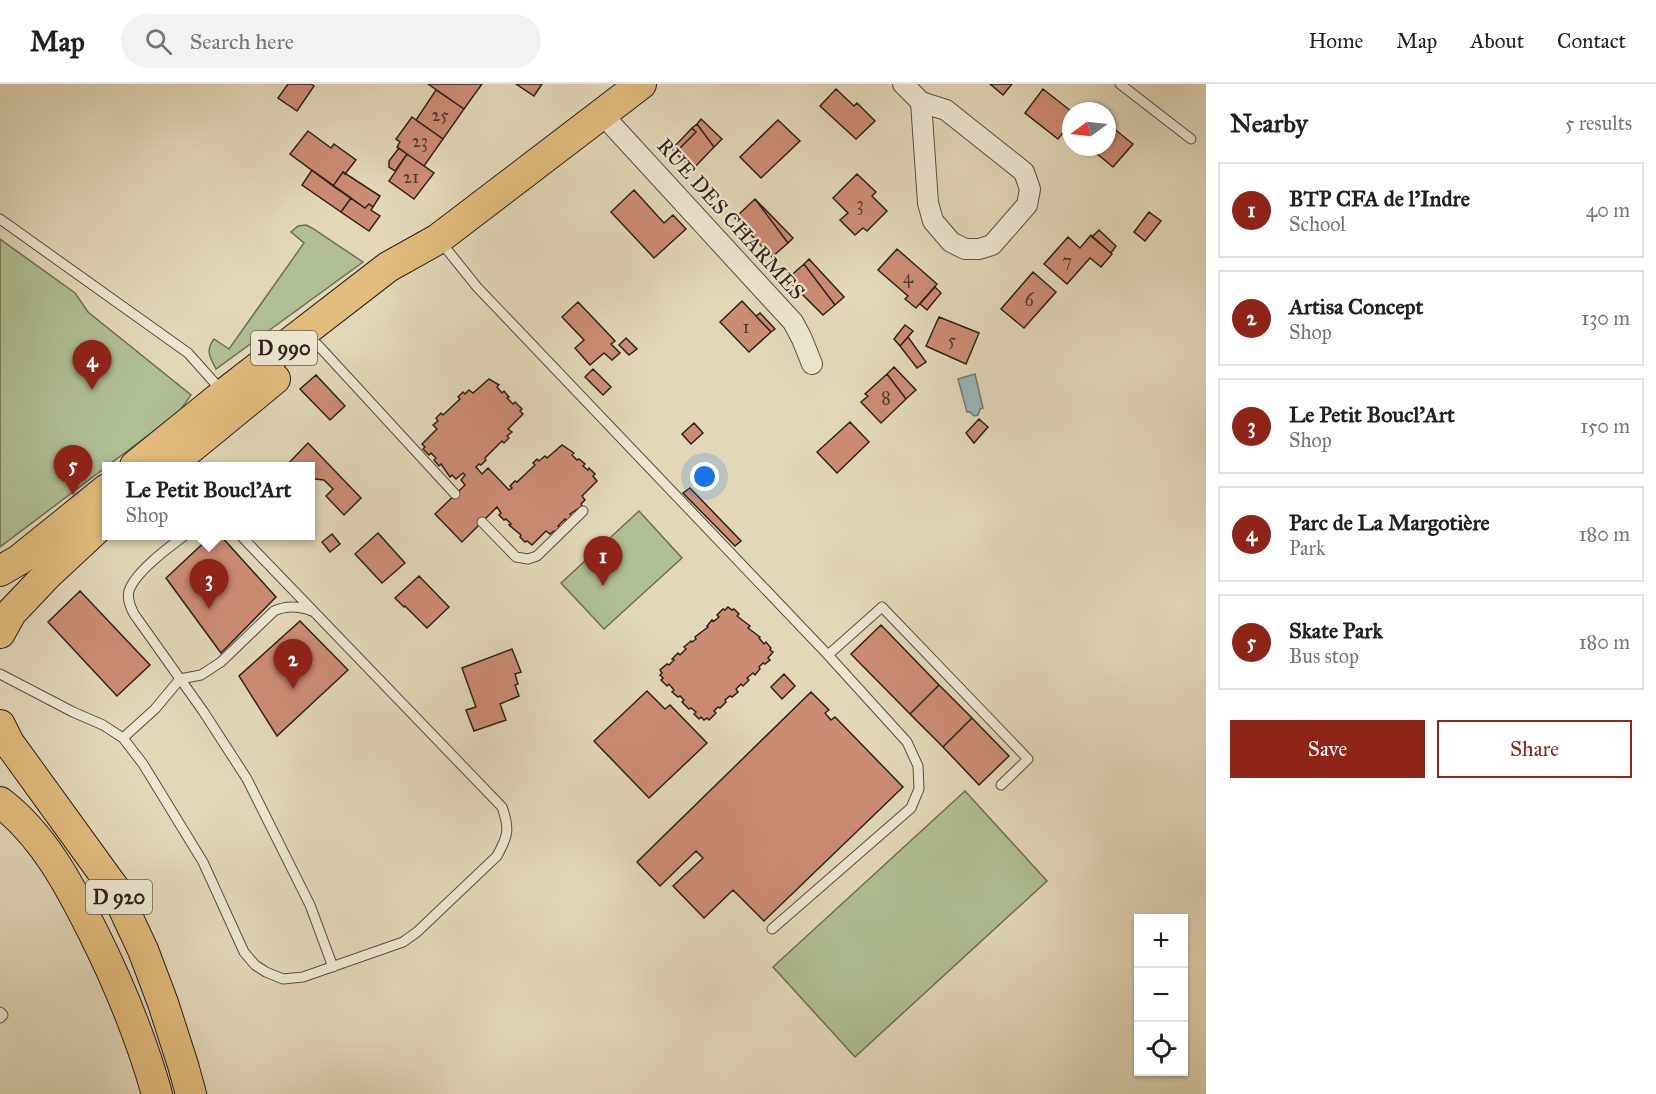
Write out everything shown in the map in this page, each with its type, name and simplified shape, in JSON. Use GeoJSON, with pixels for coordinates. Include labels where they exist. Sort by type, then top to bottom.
{"type":"FeatureCollection","features":[{"type":"Feature","properties":{"kind":"main road","name":"D 990"},"geometry":{"type":"LineString","coordinates":[[140,462],[388,267],[438,239],[641,84]]}},
{"type":"Feature","properties":{"kind":"main road"},"geometry":{"type":"LineString","coordinates":[[174,462],[317,344],[381,299],[438,239]]}},
{"type":"Feature","properties":{"kind":"main road"},"geometry":{"type":"LineString","coordinates":[[0,571],[19,560],[102,493]]}},
{"type":"Feature","properties":{"kind":"main road"},"geometry":{"type":"LineString","coordinates":[[0,633],[11,613],[48,574],[102,524]]}},
{"type":"Feature","properties":{"kind":"main road","name":"D 920"},"geometry":{"type":"LineString","coordinates":[[0,725],[9,743],[114,888],[143,950],[191,1094]]}},
{"type":"Feature","properties":{"kind":"main road","name":"D 920"},"geometry":{"type":"LineString","coordinates":[[0,802],[13,812],[43,846],[72,889],[106,958],[128,1010],[157,1094]]}},
{"type":"Feature","properties":{"kind":"street"},"geometry":{"type":"LineString","coordinates":[[903,84],[921,102],[946,110],[1024,172],[1030,189],[1027,205],[992,245],[979,249],[965,249],[951,242],[933,221],[928,203],[921,102]]}},
{"type":"Feature","properties":{"kind":"street","name":"RUE DES CHARMES"},"geometry":{"type":"LineString","coordinates":[[602,114],[793,322],[812,364]]}},
{"type":"Feature","properties":{"kind":"lane"},"geometry":{"type":"LineString","coordinates":[[1120,84],[1191,140]]}},
{"type":"Feature","properties":{"kind":"lane"},"geometry":{"type":"LineString","coordinates":[[0,219],[188,353],[225,393]]}},
{"type":"Feature","properties":{"kind":"lane"},"geometry":{"type":"LineString","coordinates":[[438,239],[477,287],[908,742],[918,766],[919,789],[911,808],[772,929]]}},
{"type":"Feature","properties":{"kind":"lane"},"geometry":{"type":"LineString","coordinates":[[317,344],[455,494]]}},
{"type":"Feature","properties":{"kind":"lane"},"geometry":{"type":"LineString","coordinates":[[482,522],[516,557],[528,559],[537,556],[583,511]]}},
{"type":"Feature","properties":{"kind":"lane"},"geometry":{"type":"LineString","coordinates":[[178,540],[147,566],[133,583],[129,592],[129,603],[134,614],[247,779],[310,905],[333,967]]}},
{"type":"Feature","properties":{"kind":"lane"},"geometry":{"type":"LineString","coordinates":[[0,674],[103,725],[123,738],[143,764],[203,862],[244,951],[255,965],[283,979],[303,977],[403,942],[417,932],[497,856],[506,841],[508,822],[502,807],[245,540]]}},
{"type":"Feature","properties":{"kind":"lane"},"geometry":{"type":"LineString","coordinates":[[123,738],[155,709],[180,679],[201,675],[221,662],[274,611],[282,607],[301,607],[315,613]]}},
{"type":"Feature","properties":{"kind":"lane"},"geometry":{"type":"LineString","coordinates":[[828,655],[882,607],[1028,759],[1001,785]]}},
{"type":"Feature","properties":{"kind":"lane"},"geometry":{"type":"LineString","coordinates":[[0,1012],[3,1015],[0,1018]]}},
{"type":"Feature","properties":{"kind":"green space"},"geometry":{"type":"Polygon","coordinates":[[[306,225],[363,262],[216,369],[209,354],[211,343],[214,339],[229,349],[304,243],[291,232],[298,226],[306,225]]]}},
{"type":"Feature","properties":{"kind":"green space"},"geometry":{"type":"Polygon","coordinates":[[[0,239],[75,293],[88,312],[191,395],[179,412],[113,462],[102,462],[102,470],[0,547],[0,239]]]}},
{"type":"Feature","properties":{"kind":"green space"},"geometry":{"type":"Polygon","coordinates":[[[639,511],[682,558],[604,629],[561,583],[639,511]]]}},
{"type":"Feature","properties":{"kind":"green space"},"geometry":{"type":"Polygon","coordinates":[[[965,791],[1047,881],[855,1057],[773,967],[965,791]]]}},
{"type":"Feature","properties":{"kind":"water"},"geometry":{"type":"Polygon","coordinates":[[[975,374],[983,408],[980,409],[978,415],[974,416],[967,412],[958,379],[975,374]]]}},
{"type":"Feature","properties":{"kind":"building"},"geometry":{"type":"Polygon","coordinates":[[[288,84],[314,86],[297,111],[278,98],[288,84]]]}},
{"type":"Feature","properties":{"kind":"building"},"geometry":{"type":"Polygon","coordinates":[[[428,84],[482,84],[464,109],[428,84]]]}},
{"type":"Feature","properties":{"kind":"building"},"geometry":{"type":"Polygon","coordinates":[[[516,84],[542,84],[534,96],[516,84]]]}},
{"type":"Feature","properties":{"kind":"building"},"geometry":{"type":"Polygon","coordinates":[[[990,84],[1012,84],[1003,95],[990,84]]]}},
{"type":"Feature","properties":{"kind":"building"},"geometry":{"type":"Polygon","coordinates":[[[836,89],[854,106],[857,103],[875,121],[856,139],[820,106],[836,89]]]}},
{"type":"Feature","properties":{"kind":"building"},"geometry":{"type":"Polygon","coordinates":[[[1043,89],[1062,104],[1062,134],[1058,139],[1025,113],[1043,89]]]}},
{"type":"Feature","properties":{"kind":"building"},"geometry":{"type":"Polygon","coordinates":[[[436,90],[464,109],[443,139],[416,120],[436,90]]]}},
{"type":"Feature","properties":{"kind":"building"},"geometry":{"type":"Polygon","coordinates":[[[412,117],[443,139],[424,166],[397,147],[400,142],[396,139],[412,117]]]}},
{"type":"Feature","properties":{"kind":"building"},"geometry":{"type":"Polygon","coordinates":[[[701,119],[722,139],[714,147],[697,124],[701,119]]]}},
{"type":"Feature","properties":{"kind":"building"},"geometry":{"type":"Polygon","coordinates":[[[778,120],[800,141],[761,178],[740,157],[778,120]]]}},
{"type":"Feature","properties":{"kind":"building"},"geometry":{"type":"Polygon","coordinates":[[[697,124],[714,147],[693,169],[675,153],[696,132],[692,128],[697,124]]]}},
{"type":"Feature","properties":{"kind":"building"},"geometry":{"type":"Polygon","coordinates":[[[692,128],[696,132],[675,153],[672,149],[692,128]]]}},
{"type":"Feature","properties":{"kind":"building"},"geometry":{"type":"Polygon","coordinates":[[[1116,130],[1133,144],[1113,167],[1100,156],[1116,156],[1116,130]]]}},
{"type":"Feature","properties":{"kind":"building"},"geometry":{"type":"Polygon","coordinates":[[[308,131],[331,148],[334,144],[356,160],[333,186],[290,154],[308,131]]]}},
{"type":"Feature","properties":{"kind":"building"},"geometry":{"type":"Polygon","coordinates":[[[399,148],[407,154],[395,171],[389,167],[389,161],[399,148]]]}},
{"type":"Feature","properties":{"kind":"building"},"geometry":{"type":"Polygon","coordinates":[[[407,154],[434,173],[414,199],[389,181],[407,154]]]}},
{"type":"Feature","properties":{"kind":"building"},"geometry":{"type":"Polygon","coordinates":[[[312,170],[351,198],[341,212],[302,185],[312,170]]]}},
{"type":"Feature","properties":{"kind":"building"},"geometry":{"type":"Polygon","coordinates":[[[343,172],[380,196],[373,207],[369,204],[365,208],[333,186],[343,172]]]}},
{"type":"Feature","properties":{"kind":"building"},"geometry":{"type":"Polygon","coordinates":[[[857,174],[876,192],[872,196],[887,211],[867,231],[863,228],[855,235],[840,220],[848,213],[833,198],[857,174]]]}},
{"type":"Feature","properties":{"kind":"building"},"geometry":{"type":"Polygon","coordinates":[[[634,190],[664,223],[673,215],[686,229],[654,258],[611,212],[634,190]]]}},
{"type":"Feature","properties":{"kind":"building"},"geometry":{"type":"Polygon","coordinates":[[[351,198],[365,208],[369,204],[373,207],[371,210],[380,216],[369,231],[341,212],[351,198]]]}},
{"type":"Feature","properties":{"kind":"building"},"geometry":{"type":"Polygon","coordinates":[[[755,199],[793,238],[788,243],[755,199]]]}},
{"type":"Feature","properties":{"kind":"building"},"geometry":{"type":"Polygon","coordinates":[[[755,199],[788,243],[772,257],[735,218],[755,199]]]}},
{"type":"Feature","properties":{"kind":"building"},"geometry":{"type":"Polygon","coordinates":[[[1149,212],[1161,221],[1145,241],[1134,232],[1149,212]]]}},
{"type":"Feature","properties":{"kind":"building"},"geometry":{"type":"Polygon","coordinates":[[[1099,230],[1116,246],[1111,253],[1092,237],[1099,230]]]}},
{"type":"Feature","properties":{"kind":"building"},"geometry":{"type":"Polygon","coordinates":[[[1091,235],[1112,254],[1101,267],[1090,258],[1067,284],[1044,264],[1068,237],[1080,248],[1091,235]]]}},
{"type":"Feature","properties":{"kind":"building"},"geometry":{"type":"Polygon","coordinates":[[[897,249],[937,284],[916,308],[905,299],[908,296],[878,270],[897,249]]]}},
{"type":"Feature","properties":{"kind":"building"},"geometry":{"type":"Polygon","coordinates":[[[809,259],[844,297],[835,305],[804,264],[809,259]]]}},
{"type":"Feature","properties":{"kind":"building"},"geometry":{"type":"Polygon","coordinates":[[[804,264],[835,305],[823,315],[787,279],[804,264]]]}},
{"type":"Feature","properties":{"kind":"building"},"geometry":{"type":"Polygon","coordinates":[[[1033,272],[1056,292],[1024,328],[1001,309],[1033,272]]]}},
{"type":"Feature","properties":{"kind":"building"},"geometry":{"type":"Polygon","coordinates":[[[935,287],[941,293],[927,310],[920,304],[935,287]]]}},
{"type":"Feature","properties":{"kind":"building"},"geometry":{"type":"Polygon","coordinates":[[[742,301],[771,332],[749,352],[720,322],[742,301]]]}},
{"type":"Feature","properties":{"kind":"building"},"geometry":{"type":"Polygon","coordinates":[[[578,302],[615,341],[611,344],[620,353],[612,360],[604,353],[590,365],[575,348],[584,340],[562,317],[578,302]]]}},
{"type":"Feature","properties":{"kind":"building"},"geometry":{"type":"Polygon","coordinates":[[[760,313],[775,329],[771,332],[756,316],[760,313]]]}},
{"type":"Feature","properties":{"kind":"building"},"geometry":{"type":"Polygon","coordinates":[[[939,317],[979,333],[966,364],[926,346],[939,317]]]}},
{"type":"Feature","properties":{"kind":"building"},"geometry":{"type":"Polygon","coordinates":[[[905,325],[913,331],[900,346],[894,339],[905,325]]]}},
{"type":"Feature","properties":{"kind":"building"},"geometry":{"type":"Polygon","coordinates":[[[908,337],[926,362],[917,368],[900,346],[908,337]]]}},
{"type":"Feature","properties":{"kind":"building"},"geometry":{"type":"Polygon","coordinates":[[[626,338],[637,349],[629,355],[619,345],[626,338]]]}},
{"type":"Feature","properties":{"kind":"building"},"geometry":{"type":"Polygon","coordinates":[[[894,367],[916,390],[906,399],[887,374],[894,367]]]}},
{"type":"Feature","properties":{"kind":"building"},"geometry":{"type":"Polygon","coordinates":[[[593,369],[611,387],[603,395],[585,377],[593,369]]]}},
{"type":"Feature","properties":{"kind":"building"},"geometry":{"type":"Polygon","coordinates":[[[887,374],[906,399],[881,423],[861,402],[868,396],[865,394],[887,374]]]}},
{"type":"Feature","properties":{"kind":"building"},"geometry":{"type":"Polygon","coordinates":[[[316,375],[345,406],[330,420],[300,389],[316,375]]]}},
{"type":"Feature","properties":{"kind":"building"},"geometry":{"type":"Polygon","coordinates":[[[489,379],[499,385],[497,387],[502,393],[504,391],[513,404],[515,402],[522,409],[520,411],[523,414],[508,429],[512,432],[507,436],[509,438],[504,443],[502,441],[481,465],[476,467],[482,474],[488,468],[509,490],[515,481],[517,482],[535,465],[533,463],[537,459],[539,461],[545,456],[547,458],[562,445],[574,453],[572,455],[577,460],[585,464],[583,466],[595,474],[593,476],[597,481],[582,496],[585,500],[582,506],[570,514],[572,516],[567,521],[565,519],[555,532],[550,534],[546,531],[532,545],[525,542],[520,537],[521,535],[509,525],[511,524],[499,515],[501,513],[497,507],[462,542],[435,514],[465,485],[461,480],[465,475],[463,473],[456,479],[452,475],[450,477],[441,464],[439,466],[434,460],[436,458],[423,449],[425,447],[422,444],[437,429],[433,425],[438,421],[436,418],[441,413],[443,415],[460,399],[458,397],[463,392],[465,394],[469,390],[473,393],[489,379]]]}},
{"type":"Feature","properties":{"kind":"building"},"geometry":{"type":"Polygon","coordinates":[[[979,419],[988,427],[974,443],[966,433],[979,419]]]}},
{"type":"Feature","properties":{"kind":"building"},"geometry":{"type":"Polygon","coordinates":[[[850,422],[869,442],[837,473],[817,452],[850,422]]]}},
{"type":"Feature","properties":{"kind":"building"},"geometry":{"type":"Polygon","coordinates":[[[694,423],[703,433],[691,444],[682,434],[694,423]]]}},
{"type":"Feature","properties":{"kind":"building"},"geometry":{"type":"Polygon","coordinates":[[[308,443],[361,498],[344,515],[326,496],[333,489],[324,480],[315,479],[315,462],[290,462],[308,443]]]}},
{"type":"Feature","properties":{"kind":"building"},"geometry":{"type":"Polygon","coordinates":[[[690,488],[741,541],[735,546],[683,493],[690,488]]]}},
{"type":"Feature","properties":{"kind":"building"},"geometry":{"type":"Polygon","coordinates":[[[378,533],[405,563],[382,583],[355,554],[378,533]]]}},
{"type":"Feature","properties":{"kind":"building"},"geometry":{"type":"Polygon","coordinates":[[[332,534],[340,544],[330,552],[322,542],[332,534]]]}},
{"type":"Feature","properties":{"kind":"building"},"geometry":{"type":"Polygon","coordinates":[[[207,540],[225,540],[276,597],[221,653],[166,578],[207,540]]]}},
{"type":"Feature","properties":{"kind":"building"},"geometry":{"type":"Polygon","coordinates":[[[419,576],[449,607],[427,628],[395,598],[419,576]]]}},
{"type":"Feature","properties":{"kind":"building"},"geometry":{"type":"Polygon","coordinates":[[[80,591],[150,665],[117,696],[48,622],[80,591]]]}},
{"type":"Feature","properties":{"kind":"building"},"geometry":{"type":"Polygon","coordinates":[[[728,607],[739,614],[737,616],[750,626],[748,628],[760,637],[764,644],[766,642],[773,652],[768,658],[770,660],[759,667],[755,675],[753,673],[747,678],[749,680],[743,686],[741,684],[736,689],[738,692],[730,696],[720,708],[714,711],[716,713],[709,720],[701,717],[699,719],[694,714],[696,712],[682,702],[684,700],[680,696],[672,692],[674,690],[669,684],[667,686],[661,680],[663,678],[660,670],[667,664],[669,665],[678,653],[680,655],[686,649],[684,647],[696,639],[695,637],[708,627],[712,620],[719,617],[717,615],[723,609],[728,607]]]}},
{"type":"Feature","properties":{"kind":"building"},"geometry":{"type":"Polygon","coordinates":[[[300,621],[348,670],[277,736],[239,676],[300,621]]]}},
{"type":"Feature","properties":{"kind":"building"},"geometry":{"type":"Polygon","coordinates":[[[881,625],[939,685],[910,714],[851,654],[881,625]]]}},
{"type":"Feature","properties":{"kind":"building"},"geometry":{"type":"Polygon","coordinates":[[[512,649],[521,672],[515,674],[518,684],[515,685],[519,696],[500,704],[506,720],[474,731],[466,710],[476,707],[462,668],[512,649]]]}},
{"type":"Feature","properties":{"kind":"building"},"geometry":{"type":"Polygon","coordinates":[[[784,674],[795,686],[782,699],[771,687],[784,674]]]}},
{"type":"Feature","properties":{"kind":"building"},"geometry":{"type":"Polygon","coordinates":[[[939,685],[972,718],[943,747],[910,714],[939,685]]]}},
{"type":"Feature","properties":{"kind":"building"},"geometry":{"type":"Polygon","coordinates":[[[647,691],[665,709],[670,705],[707,743],[649,798],[594,741],[647,691]]]}},
{"type":"Feature","properties":{"kind":"building"},"geometry":{"type":"Polygon","coordinates":[[[811,692],[829,710],[825,713],[831,720],[835,717],[903,787],[764,921],[733,890],[704,918],[673,886],[703,858],[696,851],[660,886],[637,862],[811,692]]]}},
{"type":"Feature","properties":{"kind":"building"},"geometry":{"type":"Polygon","coordinates":[[[972,718],[1009,756],[979,785],[943,747],[972,718]]]}},
{"type":"Feature","properties":{"kind":"place","name":"Parc de La Margotière"},"geometry":{"type":"Point","coordinates":[92,390]}},
{"type":"Feature","properties":{"kind":"place","name":"Skate Park"},"geometry":{"type":"Point","coordinates":[73,495]}},
{"type":"Feature","properties":{"kind":"place","name":"BTP CFA de l'Indre"},"geometry":{"type":"Point","coordinates":[603,586]}},
{"type":"Feature","properties":{"kind":"place","name":"Le Petit Boucl’Art"},"geometry":{"type":"Point","coordinates":[209,609]}},
{"type":"Feature","properties":{"kind":"place","name":"Artisa Concept"},"geometry":{"type":"Point","coordinates":[293,689]}}]}
